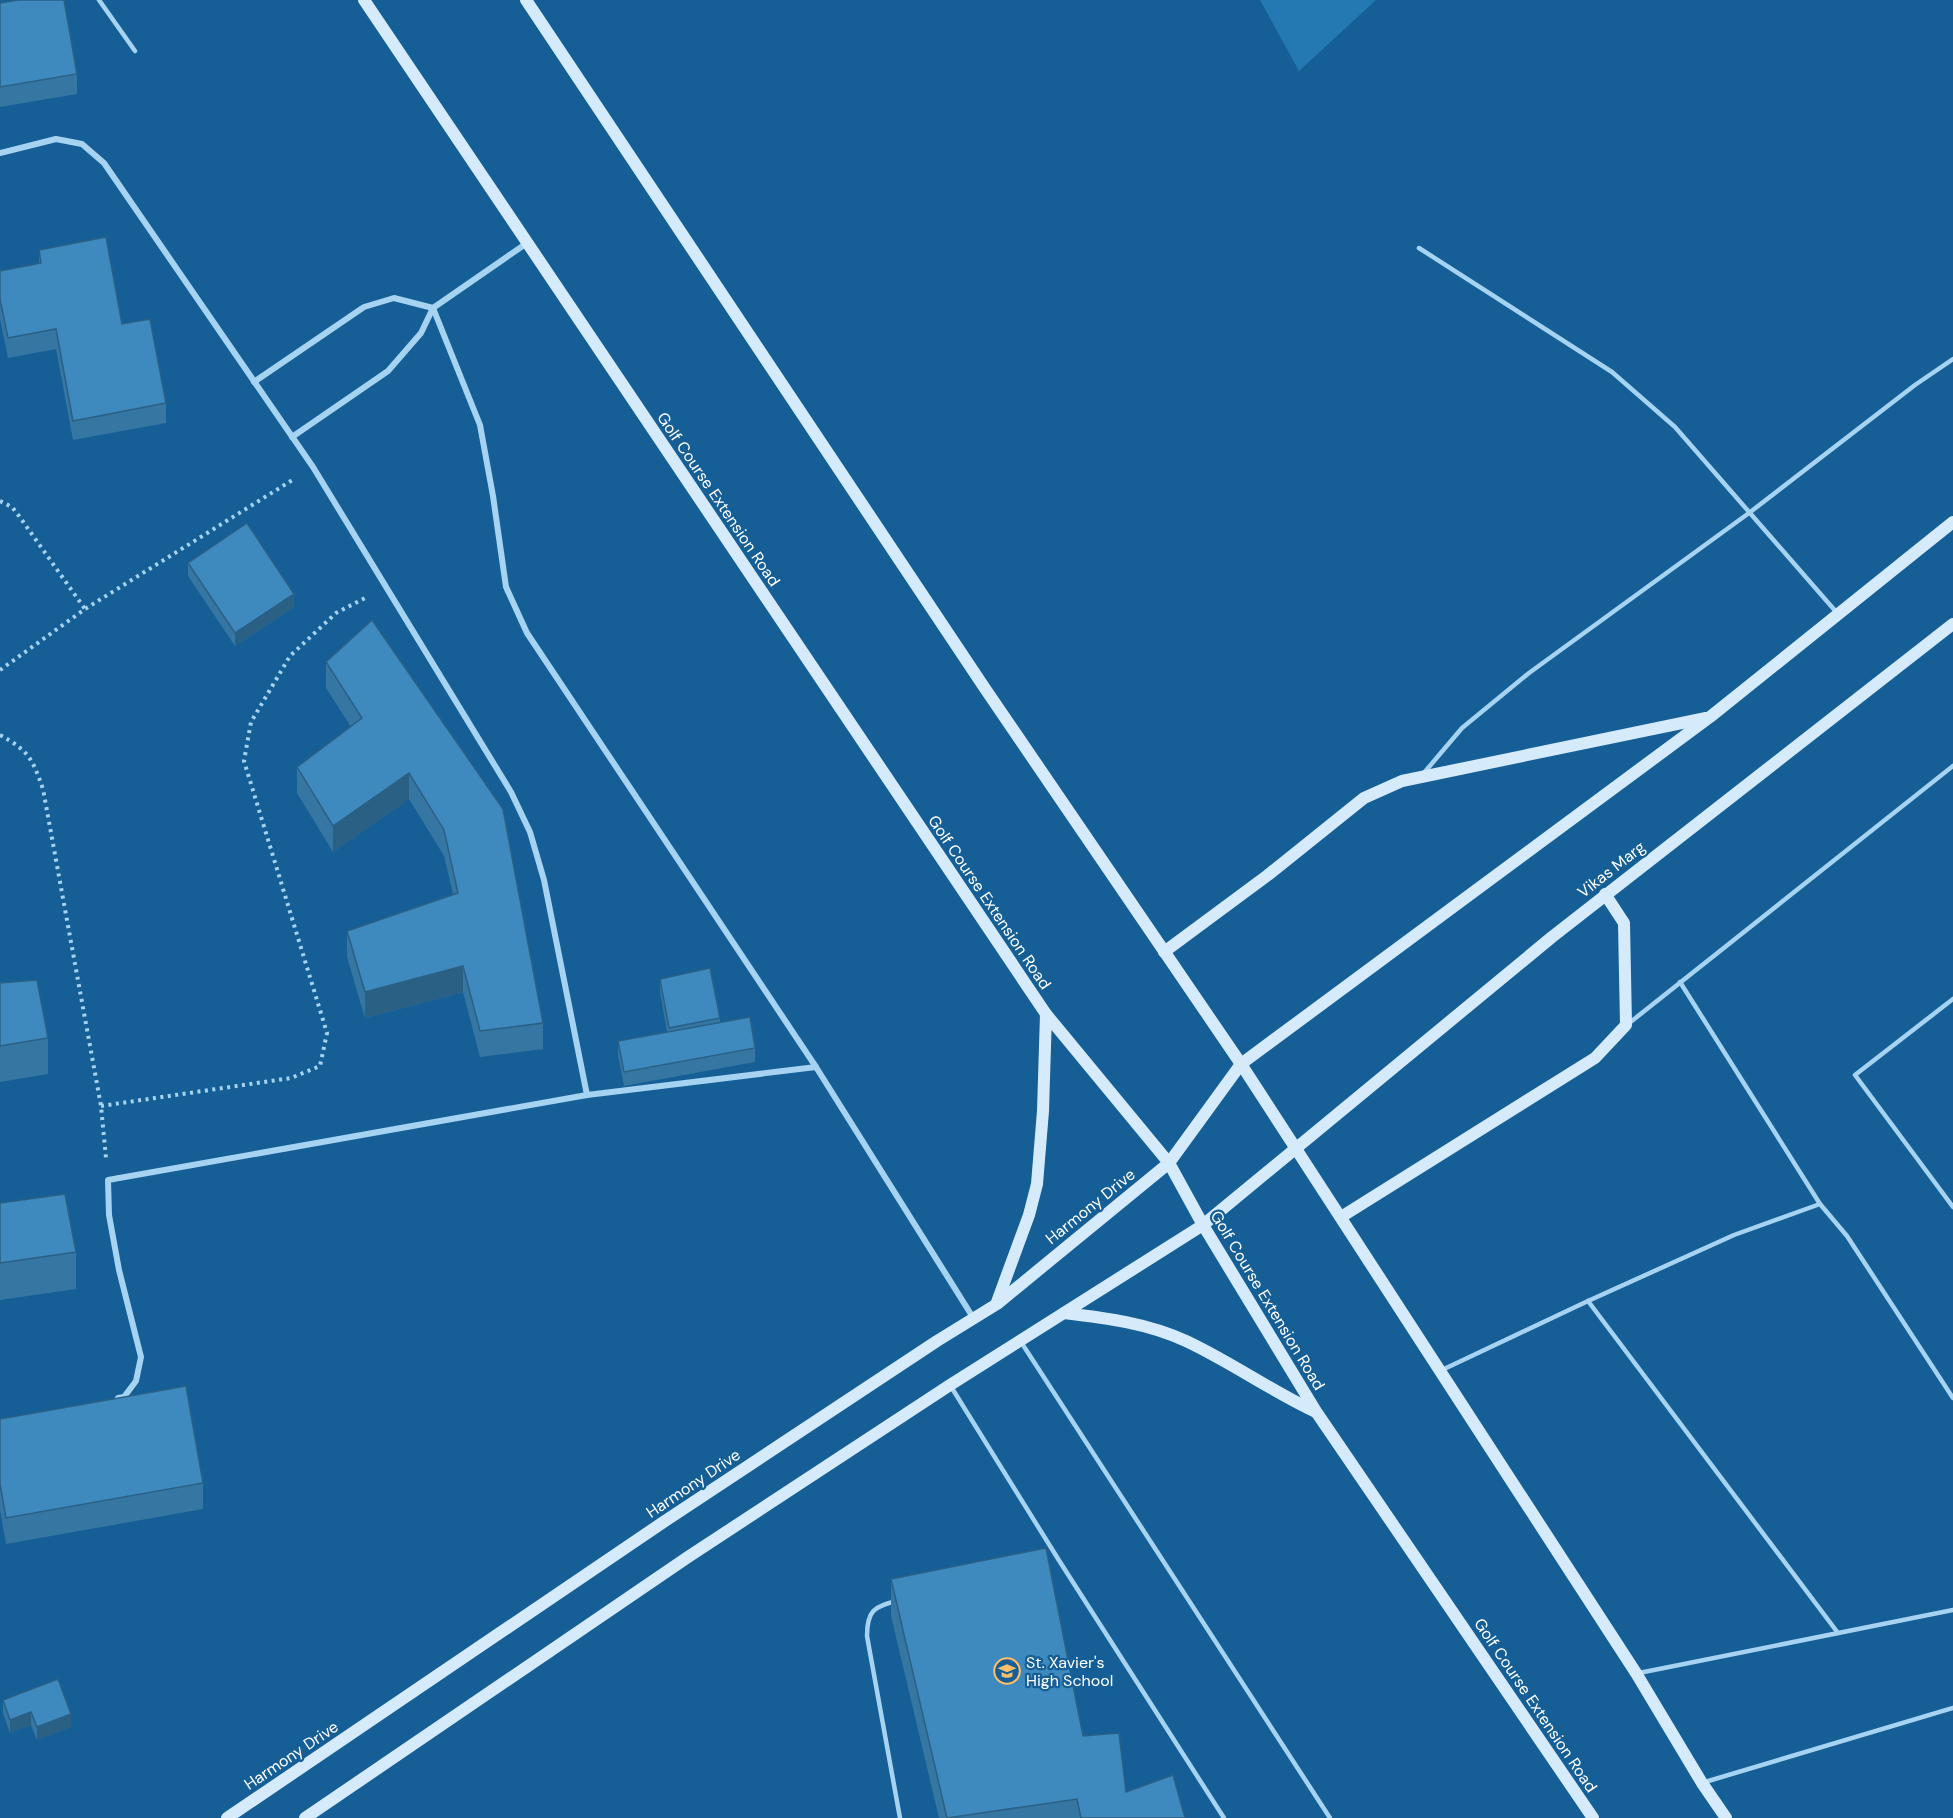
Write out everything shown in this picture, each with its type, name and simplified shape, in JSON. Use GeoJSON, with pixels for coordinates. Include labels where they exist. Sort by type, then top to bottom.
{"type":"FeatureCollection","features":[{"type":"Feature","properties":{"kind":"main road","name":"Golf Course Extension Road"},"geometry":{"type":"LineString","coordinates":[[364,0],[1046,1014],[1168,1163],[1317,1413],[1593,1818]]}},
{"type":"Feature","properties":{"kind":"main road"},"geometry":{"type":"LineString","coordinates":[[526,0],[1341,1217],[1636,1673],[1702,1783],[1726,1818]]}},
{"type":"Feature","properties":{"kind":"main road","name":"Harmony Drive"},"geometry":{"type":"LineString","coordinates":[[227,1818],[662,1523],[937,1341],[997,1304],[1168,1163],[1240,1064],[1710,717],[1953,522]]}},
{"type":"Feature","properties":{"kind":"main road","name":"Vikas Marg"},"geometry":{"type":"LineString","coordinates":[[1203,1225],[1605,894],[1953,624]]}},
{"type":"Feature","properties":{"kind":"main road"},"geometry":{"type":"LineString","coordinates":[[1164,951],[1268,875],[1364,798],[1402,781],[1710,717]]}},
{"type":"Feature","properties":{"kind":"main road"},"geometry":{"type":"LineString","coordinates":[[1341,1217],[1594,1058],[1626,1025],[1624,923],[1605,894]]}},
{"type":"Feature","properties":{"kind":"main road"},"geometry":{"type":"LineString","coordinates":[[997,1304],[1029,1215],[1037,1184],[1043,1111],[1046,1014]]}},
{"type":"Feature","properties":{"kind":"main road"},"geometry":{"type":"LineString","coordinates":[[305,1818],[687,1557],[950,1385],[1203,1225]]}},
{"type":"Feature","properties":{"kind":"main road"},"geometry":{"type":"LineString","coordinates":[[1065,1313],[1143,1325],[1185,1340],[1317,1413]]}},
{"type":"Feature","properties":{"kind":"street"},"geometry":{"type":"LineString","coordinates":[[0,153],[56,139],[82,144],[104,163],[313,467],[511,792],[530,832],[544,880],[587,1095]]}},
{"type":"Feature","properties":{"kind":"street"},"geometry":{"type":"LineString","coordinates":[[292,437],[388,371],[422,333],[433,308],[527,243]]}},
{"type":"Feature","properties":{"kind":"street"},"geometry":{"type":"LineString","coordinates":[[254,382],[364,307],[394,298],[433,308]]}},
{"type":"Feature","properties":{"kind":"street"},"geometry":{"type":"LineString","coordinates":[[433,308],[480,425],[506,587],[527,633],[816,1067],[975,1319]]}},
{"type":"Feature","properties":{"kind":"street"},"geometry":{"type":"LineString","coordinates":[[113,1400],[124,1397],[136,1381],[141,1357],[119,1270],[109,1215],[108,1180],[587,1095],[816,1067]]}},
{"type":"Feature","properties":{"kind":"lane"},"geometry":{"type":"LineString","coordinates":[[99,0],[135,51]]}},
{"type":"Feature","properties":{"kind":"lane"},"geometry":{"type":"LineString","coordinates":[[1419,248],[1612,372],[1675,426],[1838,614]]}},
{"type":"Feature","properties":{"kind":"lane"},"geometry":{"type":"LineString","coordinates":[[1422,776],[1462,728],[1529,673],[1749,513],[1915,385],[1953,359]]}},
{"type":"Feature","properties":{"kind":"lane"},"geometry":{"type":"LineString","coordinates":[[1626,1025],[1953,766]]}},
{"type":"Feature","properties":{"kind":"lane"},"geometry":{"type":"LineString","coordinates":[[1680,982],[1820,1204],[1846,1236],[1953,1398]]}},
{"type":"Feature","properties":{"kind":"lane"},"geometry":{"type":"LineString","coordinates":[[1953,999],[1855,1075],[1953,1207]]}},
{"type":"Feature","properties":{"kind":"lane"},"geometry":{"type":"LineString","coordinates":[[1440,1371],[1734,1235],[1820,1204]]}},
{"type":"Feature","properties":{"kind":"lane"},"geometry":{"type":"LineString","coordinates":[[1588,1301],[1838,1633]]}},
{"type":"Feature","properties":{"kind":"lane"},"geometry":{"type":"LineString","coordinates":[[1020,1341],[1330,1818]]}},
{"type":"Feature","properties":{"kind":"lane"},"geometry":{"type":"LineString","coordinates":[[950,1385],[1224,1818]]}},
{"type":"Feature","properties":{"kind":"lane"},"geometry":{"type":"LineString","coordinates":[[1049,1565],[1060,1562]]}},
{"type":"Feature","properties":{"kind":"lane"},"geometry":{"type":"LineString","coordinates":[[900,1818],[867,1636],[867,1623],[872,1611],[882,1604],[904,1599]]}},
{"type":"Feature","properties":{"kind":"lane"},"geometry":{"type":"LineString","coordinates":[[1636,1673],[1953,1610]]}},
{"type":"Feature","properties":{"kind":"lane"},"geometry":{"type":"LineString","coordinates":[[1702,1783],[1953,1708]]}},
{"type":"Feature","properties":{"kind":"path"},"geometry":{"type":"LineString","coordinates":[[0,670],[85,609],[313,467]]}},
{"type":"Feature","properties":{"kind":"path"},"geometry":{"type":"LineString","coordinates":[[0,501],[12,507],[20,516],[85,609]]}},
{"type":"Feature","properties":{"kind":"path"},"geometry":{"type":"LineString","coordinates":[[101,1106],[291,1078],[320,1066],[327,1033],[244,761],[251,722],[290,656],[336,613],[386,586]]}},
{"type":"Feature","properties":{"kind":"path"},"geometry":{"type":"LineString","coordinates":[[0,735],[20,746],[33,762],[43,789],[101,1106],[108,1180]]}},
{"type":"Feature","properties":{"kind":"shaded area"},"geometry":{"type":"Polygon","coordinates":[[[1260,0],[1376,0],[1299,71],[1260,0]]]}},
{"type":"Feature","properties":{"kind":"building"},"geometry":{"type":"Polygon","coordinates":[[[18,0],[64,0],[77,74],[0,87],[0,3],[18,0]]]}},
{"type":"Feature","properties":{"kind":"building"},"geometry":{"type":"Polygon","coordinates":[[[106,237],[122,324],[150,319],[166,403],[73,421],[56,329],[8,338],[0,299],[0,271],[41,263],[39,250],[106,237]]]}},
{"type":"Feature","properties":{"kind":"building"},"geometry":{"type":"Polygon","coordinates":[[[247,523],[294,594],[235,633],[188,563],[247,523]]]}},
{"type":"Feature","properties":{"kind":"building"},"geometry":{"type":"Polygon","coordinates":[[[372,620],[503,809],[543,1023],[480,1031],[463,966],[365,992],[347,931],[458,893],[444,830],[409,773],[333,826],[297,767],[362,718],[326,662],[372,620]]]}},
{"type":"Feature","properties":{"kind":"building"},"geometry":{"type":"Polygon","coordinates":[[[710,968],[720,1018],[669,1028],[660,979],[710,968]]]}},
{"type":"Feature","properties":{"kind":"building"},"geometry":{"type":"Polygon","coordinates":[[[37,980],[48,1038],[0,1046],[0,983],[37,980]]]}},
{"type":"Feature","properties":{"kind":"building"},"geometry":{"type":"Polygon","coordinates":[[[750,1017],[755,1048],[624,1072],[618,1041],[750,1017]]]}},
{"type":"Feature","properties":{"kind":"building"},"geometry":{"type":"Polygon","coordinates":[[[65,1194],[76,1252],[0,1263],[0,1203],[65,1194]]]}},
{"type":"Feature","properties":{"kind":"building"},"geometry":{"type":"Polygon","coordinates":[[[186,1386],[203,1483],[6,1518],[0,1484],[0,1419],[186,1386]]]}},
{"type":"Feature","properties":{"kind":"building"},"geometry":{"type":"Polygon","coordinates":[[[1046,1548],[1083,1736],[1119,1733],[1126,1792],[1173,1775],[1185,1818],[1081,1818],[1077,1799],[947,1818],[891,1579],[1046,1548]]]}},
{"type":"Feature","properties":{"kind":"building"},"geometry":{"type":"Polygon","coordinates":[[[58,1679],[71,1714],[37,1727],[31,1712],[10,1720],[3,1700],[58,1679]]]}},
{"type":"Feature","properties":{"kind":"place","name":"St. Xavier's High School"},"geometry":{"type":"Point","coordinates":[1007,1671]}}]}
